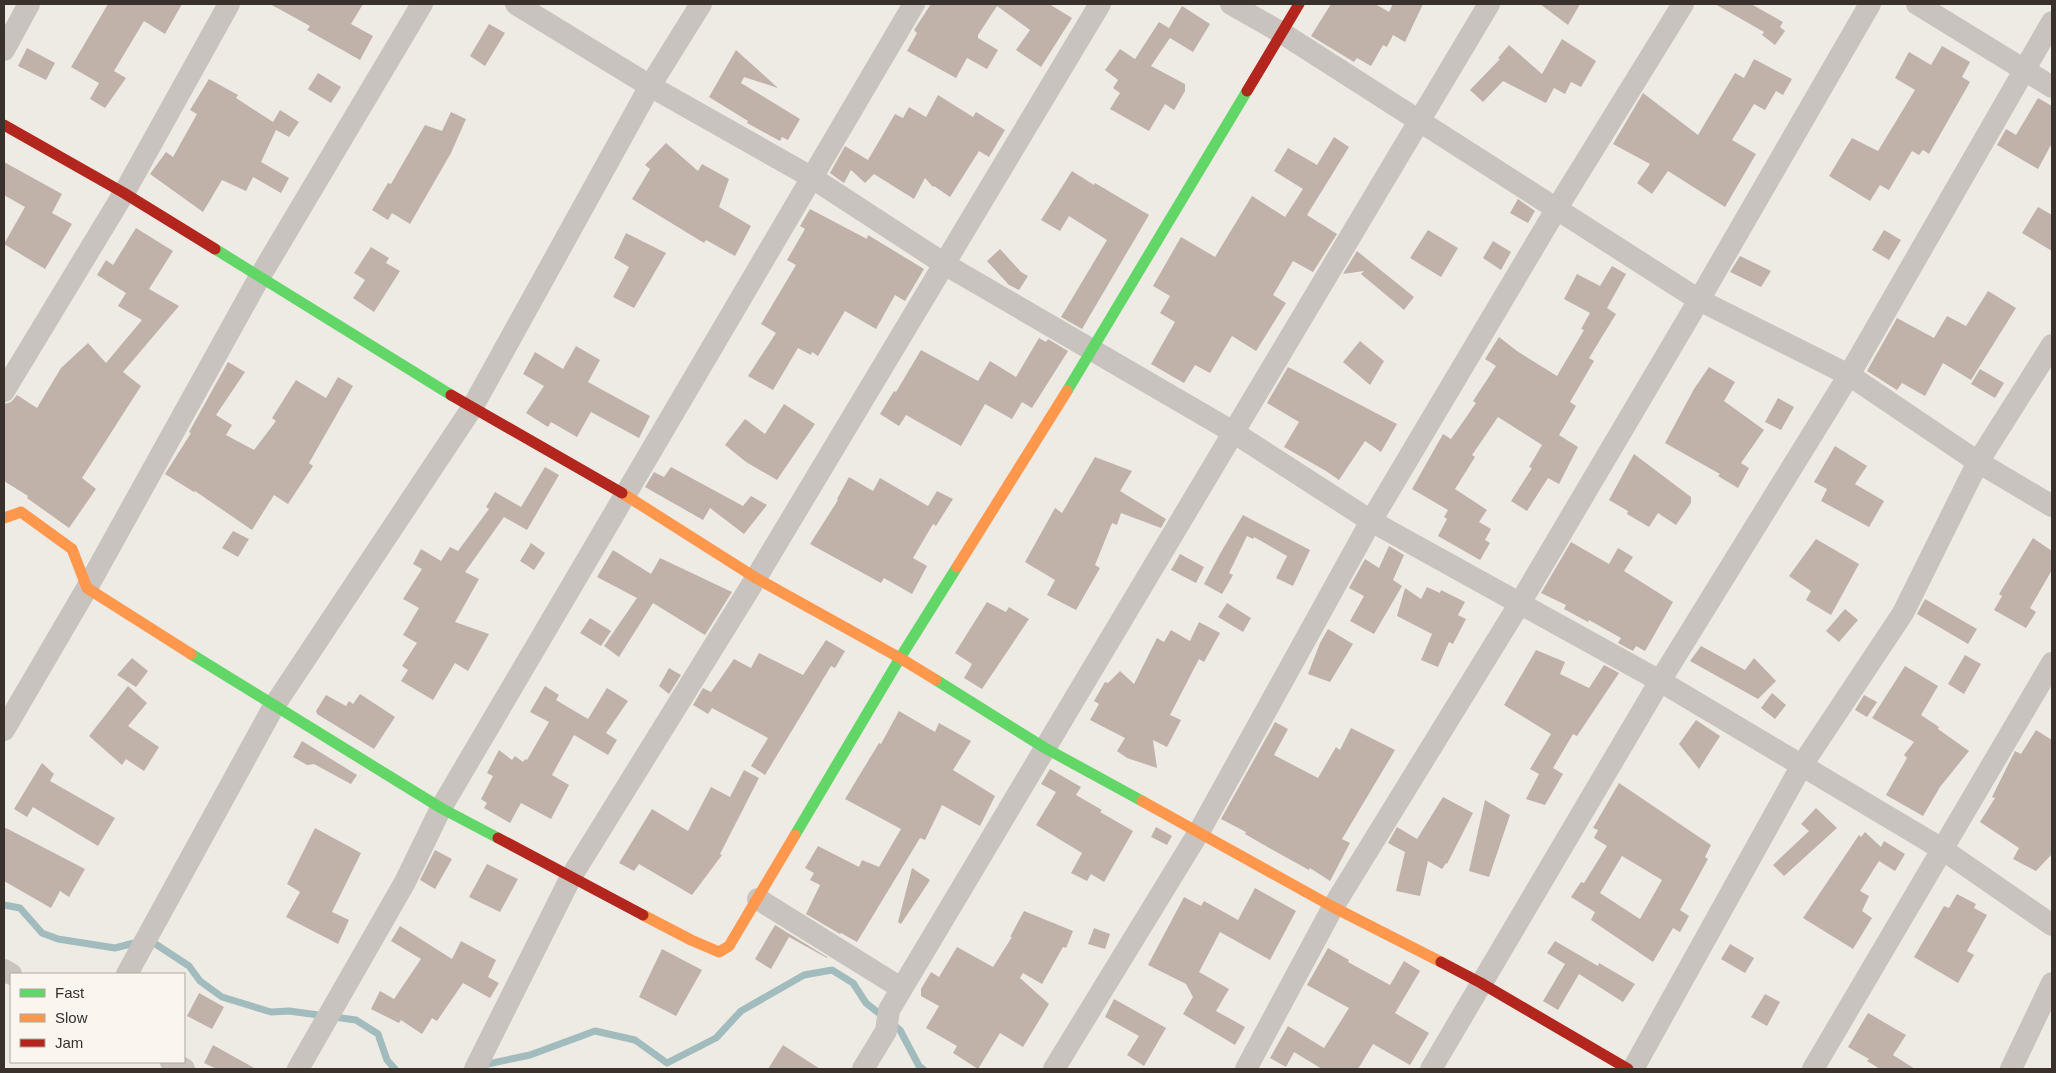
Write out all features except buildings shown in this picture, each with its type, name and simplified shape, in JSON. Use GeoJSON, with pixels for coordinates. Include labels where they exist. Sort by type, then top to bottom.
{"type":"FeatureCollection","features":[{"type":"Feature","properties":{"kind":"street"},"geometry":{"type":"LineString","coordinates":[[4,50],[30,4]]}},
{"type":"Feature","properties":{"kind":"street"},"geometry":{"type":"LineString","coordinates":[[4,392],[124,193],[229,4]]}},
{"type":"Feature","properties":{"kind":"street"},"geometry":{"type":"LineString","coordinates":[[4,730],[87,588],[258,278],[422,4]]}},
{"type":"Feature","properties":{"kind":"street"},"geometry":{"type":"LineString","coordinates":[[516,4],[650,86],[811,177],[946,265],[1233,432],[1371,521],[1660,681],[1802,765],[1942,849],[2052,924]]}},
{"type":"Feature","properties":{"kind":"street"},"geometry":{"type":"LineString","coordinates":[[129,973],[274,706],[472,408],[650,86],[701,4]]}},
{"type":"Feature","properties":{"kind":"street"},"geometry":{"type":"LineString","coordinates":[[298,1069],[404,882],[441,808],[914,4]]}},
{"type":"Feature","properties":{"kind":"street"},"geometry":{"type":"LineString","coordinates":[[475,1069],[571,877],[756,578],[946,265],[1100,4]]}},
{"type":"Feature","properties":{"kind":"street"},"geometry":{"type":"LineString","coordinates":[[1231,4],[1282,33],[1699,300],[1849,375],[1978,462],[2052,506]]}},
{"type":"Feature","properties":{"kind":"street"},"geometry":{"type":"LineString","coordinates":[[4,518],[21,512],[72,549],[87,588],[274,706],[441,808],[706,948],[718,952],[728,946],[758,899],[900,658],[1092,351],[1299,4]]}},
{"type":"Feature","properties":{"kind":"street"},"geometry":{"type":"LineString","coordinates":[[863,1069],[901,988],[1489,4]]}},
{"type":"Feature","properties":{"kind":"street"},"geometry":{"type":"LineString","coordinates":[[1054,1069],[1199,832],[1371,521],[1557,208],[1683,4]]}},
{"type":"Feature","properties":{"kind":"street"},"geometry":{"type":"LineString","coordinates":[[1246,1069],[1333,907],[1520,603],[1699,300],[1870,4]]}},
{"type":"Feature","properties":{"kind":"street"},"geometry":{"type":"LineString","coordinates":[[1918,4],[2052,87]]}},
{"type":"Feature","properties":{"kind":"street"},"geometry":{"type":"LineString","coordinates":[[1432,1069],[1660,681],[1849,375],[2052,22]]}},
{"type":"Feature","properties":{"kind":"street"},"geometry":{"type":"LineString","coordinates":[[4,125],[124,193],[258,278],[472,408],[624,494],[756,578],[900,658],[1045,748],[1333,907],[1481,983],[1628,1069]]}},
{"type":"Feature","properties":{"kind":"street"},"geometry":{"type":"LineString","coordinates":[[1633,1069],[1802,765],[1903,614],[1978,462],[2052,345]]}},
{"type":"Feature","properties":{"kind":"street"},"geometry":{"type":"LineString","coordinates":[[1813,1069],[2052,663]]}},
{"type":"Feature","properties":{"kind":"street"},"geometry":{"type":"LineString","coordinates":[[758,899],[901,988]]}},
{"type":"Feature","properties":{"kind":"street"},"geometry":{"type":"LineString","coordinates":[[2011,1069],[2052,983]]}},
{"type":"Feature","properties":{"kind":"street"},"geometry":{"type":"LineString","coordinates":[[173,1063],[184,1069]]}},
{"type":"Feature","properties":{"kind":"waterway"},"geometry":{"type":"LineString","coordinates":[[4,905],[20,908],[42,933],[58,939],[115,948],[134,943],[154,943],[189,966],[200,981],[222,997],[271,1012],[289,1011],[356,1020],[378,1034],[387,1060],[395,1069]]}},
{"type":"Feature","properties":{"kind":"waterway"},"geometry":{"type":"LineString","coordinates":[[483,1065],[530,1055],[595,1031],[635,1040],[667,1063],[716,1038],[741,1011],[804,975],[832,970],[853,983],[866,1003],[900,1030],[919,1066],[923,1069]]}},
{"type":"Feature","properties":{"kind":"traffic: fast"},"geometry":{"type":"LineString","coordinates":[[1067,391],[1247,91]]}},
{"type":"Feature","properties":{"kind":"traffic: fast"},"geometry":{"type":"LineString","coordinates":[[215,249],[451,395]]}},
{"type":"Feature","properties":{"kind":"traffic: fast"},"geometry":{"type":"LineString","coordinates":[[795,835],[900,658],[957,567]]}},
{"type":"Feature","properties":{"kind":"traffic: fast"},"geometry":{"type":"LineString","coordinates":[[191,654],[441,808],[498,838]]}},
{"type":"Feature","properties":{"kind":"traffic: fast"},"geometry":{"type":"LineString","coordinates":[[936,680],[1045,748],[1142,801]]}},
{"type":"Feature","properties":{"kind":"traffic: slow"},"geometry":{"type":"LineString","coordinates":[[957,567],[1067,391]]}},
{"type":"Feature","properties":{"kind":"traffic: slow"},"geometry":{"type":"LineString","coordinates":[[622,493],[756,578],[936,680]]}},
{"type":"Feature","properties":{"kind":"traffic: slow"},"geometry":{"type":"LineString","coordinates":[[4,518],[21,512],[72,549],[87,588],[191,654]]}},
{"type":"Feature","properties":{"kind":"traffic: slow"},"geometry":{"type":"LineString","coordinates":[[1142,801],[1333,907],[1441,962]]}},
{"type":"Feature","properties":{"kind":"traffic: slow"},"geometry":{"type":"LineString","coordinates":[[643,915],[719,952],[729,946],[795,835]]}},
{"type":"Feature","properties":{"kind":"traffic: jam"},"geometry":{"type":"LineString","coordinates":[[1247,91],[1299,4]]}},
{"type":"Feature","properties":{"kind":"traffic: jam"},"geometry":{"type":"LineString","coordinates":[[4,125],[124,193],[215,249]]}},
{"type":"Feature","properties":{"kind":"traffic: jam"},"geometry":{"type":"LineString","coordinates":[[451,395],[622,493]]}},
{"type":"Feature","properties":{"kind":"traffic: jam"},"geometry":{"type":"LineString","coordinates":[[498,838],[643,915]]}},
{"type":"Feature","properties":{"kind":"traffic: jam"},"geometry":{"type":"LineString","coordinates":[[1441,962],[1481,983],[1628,1069]]}}]}
